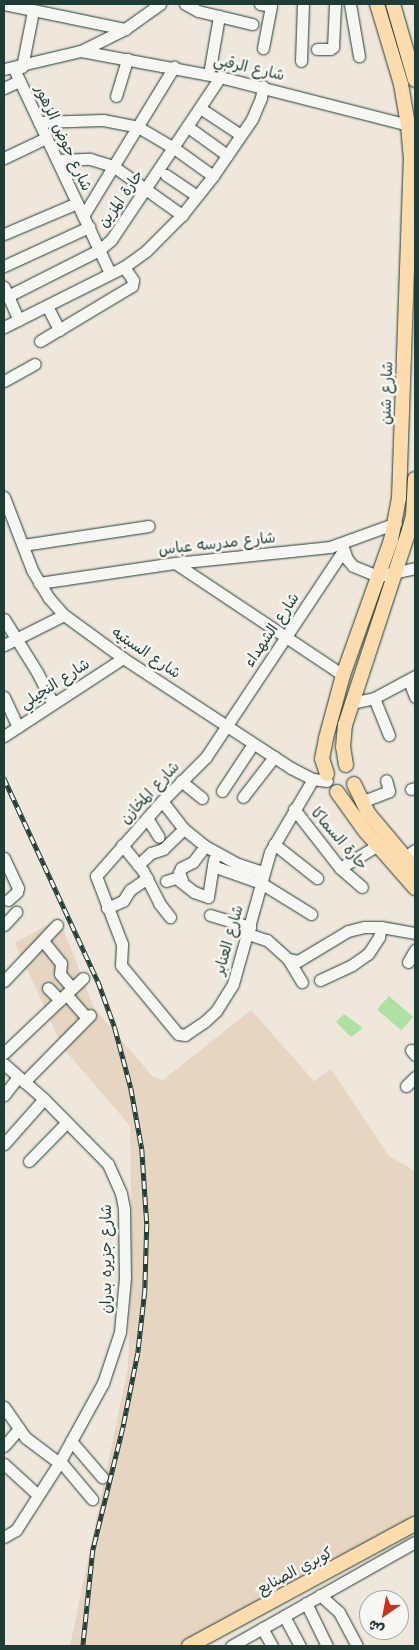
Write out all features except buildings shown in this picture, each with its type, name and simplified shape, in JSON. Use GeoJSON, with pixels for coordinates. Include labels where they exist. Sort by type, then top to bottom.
{"type":"FeatureCollection","features":[{"type":"Feature","properties":{"kind":"main road","name":"شارع شنن"},"geometry":{"type":"LineString","coordinates":[[327,778],[322,752],[343,675],[396,523],[410,390],[413,207],[411,160],[408,125],[400,84],[377,4]]}},
{"type":"Feature","properties":{"kind":"main road"},"geometry":{"type":"LineString","coordinates":[[393,4],[412,55],[415,80]]}},
{"type":"Feature","properties":{"kind":"main road"},"geometry":{"type":"LineString","coordinates":[[415,479],[414,516],[351,703],[343,738],[346,765],[354,773],[354,784],[361,802],[410,853],[415,868]]}},
{"type":"Feature","properties":{"kind":"main road"},"geometry":{"type":"LineString","coordinates":[[346,765],[334,766],[327,778],[330,788],[337,792],[378,845],[415,888]]}},
{"type":"Feature","properties":{"kind":"main road"},"geometry":{"type":"LineString","coordinates":[[337,792],[348,790],[354,784]]}},
{"type":"Feature","properties":{"kind":"main road","name":"كوبري الصنايع"},"geometry":{"type":"LineString","coordinates":[[189,1646],[415,1524]]}},
{"type":"Feature","properties":{"kind":"street"},"geometry":{"type":"LineString","coordinates":[[4,4],[125,29]]}},
{"type":"Feature","properties":{"kind":"street"},"geometry":{"type":"LineString","coordinates":[[13,68],[81,51],[125,29],[160,4]]}},
{"type":"Feature","properties":{"kind":"street"},"geometry":{"type":"LineString","coordinates":[[185,4],[198,11],[252,24]]}},
{"type":"Feature","properties":{"kind":"street"},"geometry":{"type":"LineString","coordinates":[[260,4],[271,6],[263,48]]}},
{"type":"Feature","properties":{"kind":"street"},"geometry":{"type":"LineString","coordinates":[[301,61],[303,4]]}},
{"type":"Feature","properties":{"kind":"street"},"geometry":{"type":"LineString","coordinates":[[318,50],[333,47],[335,4]]}},
{"type":"Feature","properties":{"kind":"street"},"geometry":{"type":"LineString","coordinates":[[350,4],[359,56]]}},
{"type":"Feature","properties":{"kind":"street"},"geometry":{"type":"LineString","coordinates":[[13,68],[33,11]]}},
{"type":"Feature","properties":{"kind":"street"},"geometry":{"type":"LineString","coordinates":[[215,76],[219,16]]}},
{"type":"Feature","properties":{"kind":"street","name":"شارع الرقبي"},"geometry":{"type":"LineString","coordinates":[[81,51],[174,67],[262,86],[408,125]]}},
{"type":"Feature","properties":{"kind":"street"},"geometry":{"type":"LineString","coordinates":[[116,96],[127,58]]}},
{"type":"Feature","properties":{"kind":"street"},"geometry":{"type":"LineString","coordinates":[[83,216],[174,67]]}},
{"type":"Feature","properties":{"kind":"street","name":"شارع حوض الزهور"},"geometry":{"type":"LineString","coordinates":[[13,68],[110,274]]}},
{"type":"Feature","properties":{"kind":"street","name":"حارة المزين"},"geometry":{"type":"LineString","coordinates":[[6,291],[99,250],[116,233],[200,108],[215,76]]}},
{"type":"Feature","properties":{"kind":"street"},"geometry":{"type":"LineString","coordinates":[[4,88],[20,81]]}},
{"type":"Feature","properties":{"kind":"street"},"geometry":{"type":"LineString","coordinates":[[4,327],[124,267],[146,251],[182,215],[213,176],[257,109],[262,86]]}},
{"type":"Feature","properties":{"kind":"street"},"geometry":{"type":"LineString","coordinates":[[200,108],[241,135]]}},
{"type":"Feature","properties":{"kind":"street"},"geometry":{"type":"LineString","coordinates":[[39,122],[103,120],[138,127],[174,148],[213,176]]}},
{"type":"Feature","properties":{"kind":"street"},"geometry":{"type":"LineString","coordinates":[[188,127],[227,155]]}},
{"type":"Feature","properties":{"kind":"street"},"geometry":{"type":"LineString","coordinates":[[4,158],[46,138]]}},
{"type":"Feature","properties":{"kind":"street"},"geometry":{"type":"LineString","coordinates":[[57,160],[90,159],[112,166],[182,215]]}},
{"type":"Feature","properties":{"kind":"street"},"geometry":{"type":"LineString","coordinates":[[166,175],[197,196]]}},
{"type":"Feature","properties":{"kind":"street"},"geometry":{"type":"LineString","coordinates":[[4,234],[77,203]]}},
{"type":"Feature","properties":{"kind":"street"},"geometry":{"type":"LineString","coordinates":[[4,266],[89,227]]}},
{"type":"Feature","properties":{"kind":"street"},"geometry":{"type":"LineString","coordinates":[[40,342],[132,286],[133,281],[124,267]]}},
{"type":"Feature","properties":{"kind":"street"},"geometry":{"type":"LineString","coordinates":[[6,291],[19,320]]}},
{"type":"Feature","properties":{"kind":"street"},"geometry":{"type":"LineString","coordinates":[[46,306],[59,330]]}},
{"type":"Feature","properties":{"kind":"street"},"geometry":{"type":"LineString","coordinates":[[4,381],[35,364]]}},
{"type":"Feature","properties":{"kind":"street","name":"شارع السبتيه"},"geometry":{"type":"LineString","coordinates":[[4,497],[39,583],[64,614],[123,658],[302,775],[312,779],[327,778]]}},
{"type":"Feature","properties":{"kind":"street","name":"شارع مدرسه عباس"},"geometry":{"type":"LineString","coordinates":[[39,583],[175,563],[342,547],[396,523]]}},
{"type":"Feature","properties":{"kind":"street"},"geometry":{"type":"LineString","coordinates":[[22,545],[149,526]]}},
{"type":"Feature","properties":{"kind":"street"},"geometry":{"type":"LineString","coordinates":[[342,547],[353,566],[378,576],[415,568]]}},
{"type":"Feature","properties":{"kind":"street","name":"شارع الشهداء"},"geometry":{"type":"LineString","coordinates":[[226,726],[342,547]]}},
{"type":"Feature","properties":{"kind":"street"},"geometry":{"type":"LineString","coordinates":[[175,563],[343,675]]}},
{"type":"Feature","properties":{"kind":"street"},"geometry":{"type":"LineString","coordinates":[[4,645],[64,614]]}},
{"type":"Feature","properties":{"kind":"street"},"geometry":{"type":"LineString","coordinates":[[4,620],[37,672],[53,703]]}},
{"type":"Feature","properties":{"kind":"street","name":"شارع النجيلي"},"geometry":{"type":"LineString","coordinates":[[4,736],[123,658]]}},
{"type":"Feature","properties":{"kind":"street"},"geometry":{"type":"LineString","coordinates":[[351,703],[374,698],[412,679],[415,697]]}},
{"type":"Feature","properties":{"kind":"street"},"geometry":{"type":"LineString","coordinates":[[4,697],[18,727]]}},
{"type":"Feature","properties":{"kind":"street"},"geometry":{"type":"LineString","coordinates":[[374,698],[389,735]]}},
{"type":"Feature","properties":{"kind":"street","name":"شارع المخازن"},"geometry":{"type":"LineString","coordinates":[[96,880],[98,872],[122,845],[181,781],[206,757],[226,726]]}},
{"type":"Feature","properties":{"kind":"street"},"geometry":{"type":"LineString","coordinates":[[222,791],[253,744]]}},
{"type":"Feature","properties":{"kind":"street"},"geometry":{"type":"LineString","coordinates":[[243,797],[274,757]]}},
{"type":"Feature","properties":{"kind":"street","name":"شارع العنابر"},"geometry":{"type":"LineString","coordinates":[[96,880],[122,944],[121,965],[178,1034],[185,1035],[204,1022],[225,998],[238,969],[262,877],[274,844],[312,779]]}},
{"type":"Feature","properties":{"kind":"street"},"geometry":{"type":"LineString","coordinates":[[361,802],[389,791],[386,780]]}},
{"type":"Feature","properties":{"kind":"street"},"geometry":{"type":"LineString","coordinates":[[181,781],[202,798]]}},
{"type":"Feature","properties":{"kind":"street"},"geometry":{"type":"LineString","coordinates":[[162,801],[184,829],[210,849],[262,877],[311,914]]}},
{"type":"Feature","properties":{"kind":"street","name":"حارة السماكا"},"geometry":{"type":"LineString","coordinates":[[294,809],[340,868],[362,887]]}},
{"type":"Feature","properties":{"kind":"street"},"geometry":{"type":"LineString","coordinates":[[147,818],[159,837]]}},
{"type":"Feature","properties":{"kind":"street"},"geometry":{"type":"LineString","coordinates":[[138,864],[151,853],[163,849],[184,829]]}},
{"type":"Feature","properties":{"kind":"street"},"geometry":{"type":"LineString","coordinates":[[274,844],[307,864],[317,878]]}},
{"type":"Feature","properties":{"kind":"street"},"geometry":{"type":"LineString","coordinates":[[122,845],[138,864],[159,903],[170,917]]}},
{"type":"Feature","properties":{"kind":"street"},"geometry":{"type":"LineString","coordinates":[[340,868],[378,845]]}},
{"type":"Feature","properties":{"kind":"street"},"geometry":{"type":"LineString","coordinates":[[210,849],[213,866],[207,898],[174,884],[181,868],[210,849]]}},
{"type":"Feature","properties":{"kind":"street"},"geometry":{"type":"LineString","coordinates":[[4,858],[18,888],[17,892],[8,900]]}},
{"type":"Feature","properties":{"kind":"street"},"geometry":{"type":"LineString","coordinates":[[213,866],[262,877]]}},
{"type":"Feature","properties":{"kind":"street"},"geometry":{"type":"LineString","coordinates":[[108,908],[123,901],[130,890],[147,878]]}},
{"type":"Feature","properties":{"kind":"street"},"geometry":{"type":"LineString","coordinates":[[4,925],[16,912]]}},
{"type":"Feature","properties":{"kind":"street"},"geometry":{"type":"LineString","coordinates":[[210,915],[249,930],[267,940],[288,959],[302,982]]}},
{"type":"Feature","properties":{"kind":"street"},"geometry":{"type":"LineString","coordinates":[[4,981],[57,925]]}},
{"type":"Feature","properties":{"kind":"street"},"geometry":{"type":"LineString","coordinates":[[288,959],[298,962],[304,960],[312,952],[348,931],[364,927],[381,927],[415,932]]}},
{"type":"Feature","properties":{"kind":"street"},"geometry":{"type":"LineString","coordinates":[[320,980],[352,965],[368,954],[379,936],[381,927]]}},
{"type":"Feature","properties":{"kind":"street"},"geometry":{"type":"LineString","coordinates":[[4,1095],[88,1017],[66,994],[60,974],[61,963],[43,941]]}},
{"type":"Feature","properties":{"kind":"street"},"geometry":{"type":"LineString","coordinates":[[408,962],[415,950]]}},
{"type":"Feature","properties":{"kind":"street"},"geometry":{"type":"LineString","coordinates":[[4,1053],[83,978]]}},
{"type":"Feature","properties":{"kind":"street"},"geometry":{"type":"LineString","coordinates":[[48,988],[66,994]]}},
{"type":"Feature","properties":{"kind":"street","name":"شارع جزيره بدران"},"geometry":{"type":"LineString","coordinates":[[4,1064],[44,1099],[98,1152],[116,1178],[124,1209],[125,1278],[120,1332],[111,1365],[59,1462],[38,1495],[8,1533]]}},
{"type":"Feature","properties":{"kind":"street"},"geometry":{"type":"LineString","coordinates":[[406,1086],[415,1077]]}},
{"type":"Feature","properties":{"kind":"street"},"geometry":{"type":"LineString","coordinates":[[4,1144],[44,1099]]}},
{"type":"Feature","properties":{"kind":"street"},"geometry":{"type":"LineString","coordinates":[[29,1161],[67,1122]]}},
{"type":"Feature","properties":{"kind":"street"},"geometry":{"type":"LineString","coordinates":[[4,1407],[19,1429],[34,1445],[59,1462],[92,1499]]}},
{"type":"Feature","properties":{"kind":"street"},"geometry":{"type":"LineString","coordinates":[[4,1446],[19,1429]]}},
{"type":"Feature","properties":{"kind":"street"},"geometry":{"type":"LineString","coordinates":[[71,1441],[100,1475],[82,1488]]}},
{"type":"Feature","properties":{"kind":"street"},"geometry":{"type":"LineString","coordinates":[[4,1464],[38,1495]]}},
{"type":"Feature","properties":{"kind":"street"},"geometry":{"type":"LineString","coordinates":[[231,1646],[245,1642],[262,1628],[415,1542]]}},
{"type":"Feature","properties":{"kind":"street"},"geometry":{"type":"LineString","coordinates":[[320,1595],[339,1612],[357,1646]]}},
{"type":"Feature","properties":{"kind":"street"},"geometry":{"type":"LineString","coordinates":[[306,1603],[327,1646]]}},
{"type":"Feature","properties":{"kind":"street"},"geometry":{"type":"LineString","coordinates":[[284,1616],[300,1646]]}},
{"type":"Feature","properties":{"kind":"street"},"geometry":{"type":"LineString","coordinates":[[262,1628],[272,1646]]}},
{"type":"Feature","properties":{"kind":"shaded area"},"geometry":{"type":"Polygon","coordinates":[[[59,918],[94,1008],[153,1077],[163,1080],[251,1010],[314,1081],[331,1069],[389,1156],[415,1171],[415,1525],[202,1646],[70,1646],[128,1367],[132,1252],[130,1126],[63,1048],[15,943],[59,918]]]}},
{"type":"Feature","properties":{"kind":"green space"},"geometry":{"type":"Polygon","coordinates":[[[389,996],[413,1017],[401,1031],[377,1010],[389,996]]]}},
{"type":"Feature","properties":{"kind":"green space"},"geometry":{"type":"Polygon","coordinates":[[[344,1014],[363,1028],[351,1037],[336,1022],[344,1014]]]}},
{"type":"Feature","properties":{"kind":"railway"},"geometry":{"type":"LineString","coordinates":[[4,778],[98,981],[115,1028],[131,1088],[142,1149],[147,1224],[145,1291],[138,1353],[123,1428],[93,1550],[83,1646]]}}]}
